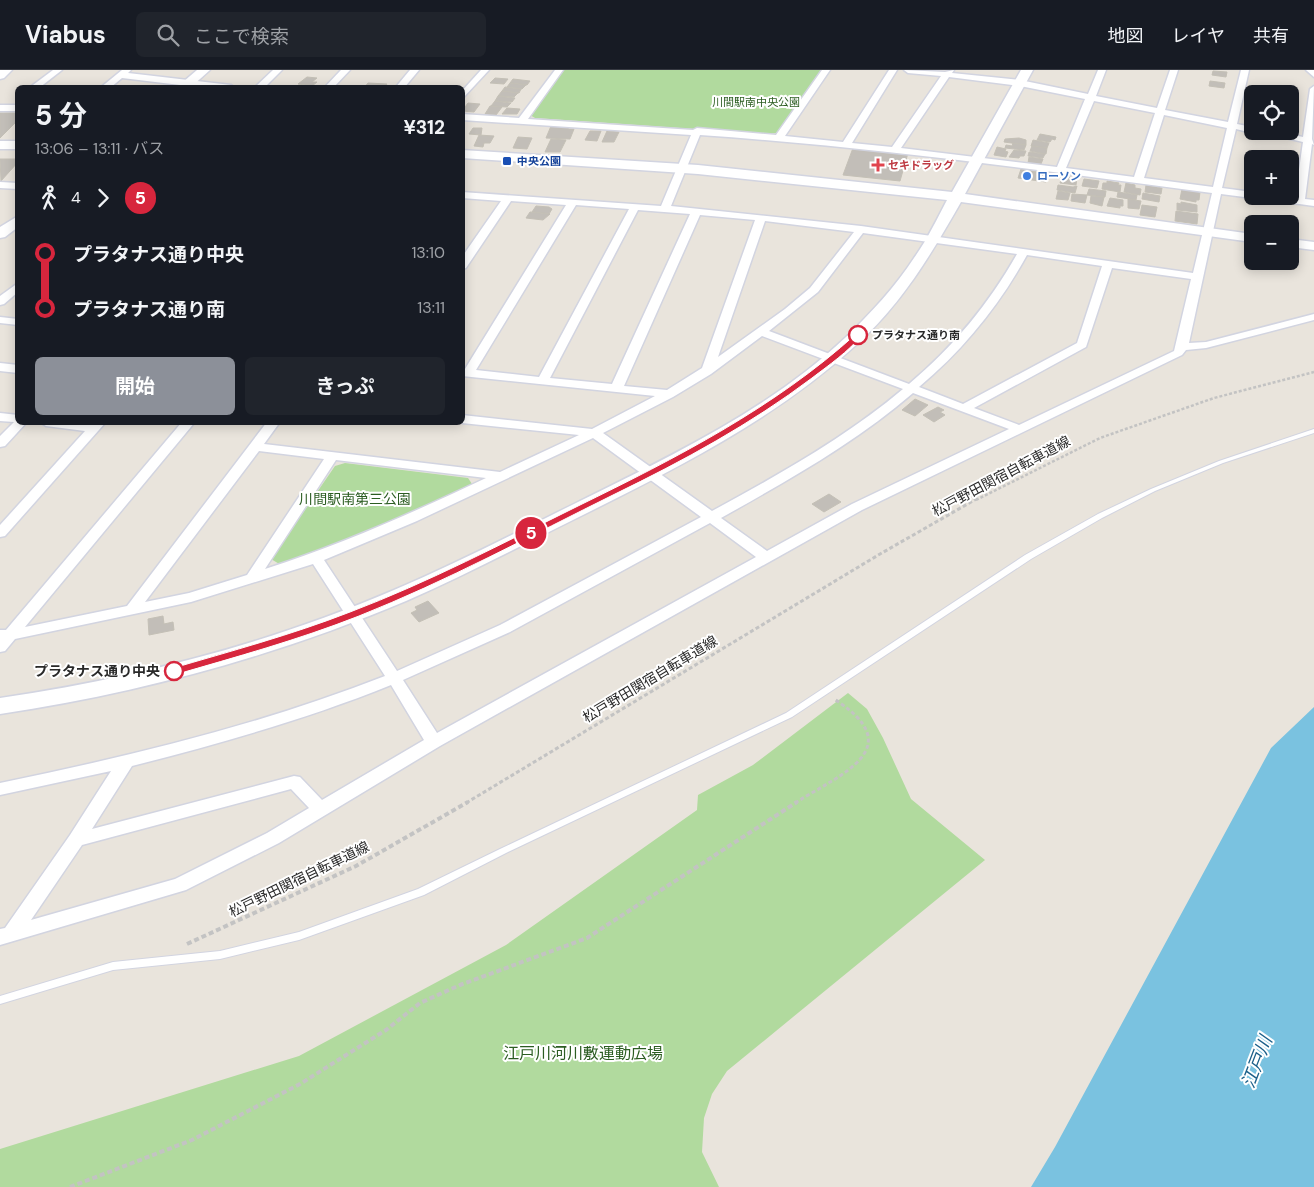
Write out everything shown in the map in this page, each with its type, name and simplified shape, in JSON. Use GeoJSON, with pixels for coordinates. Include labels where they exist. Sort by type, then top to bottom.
{"type":"FeatureCollection","features":[{"type":"Feature","properties":{"kind":"street"},"geometry":{"type":"LineString","coordinates":[[0,75],[6,70]]}},
{"type":"Feature","properties":{"kind":"street"},"geometry":{"type":"LineString","coordinates":[[38,85],[58,70]]}},
{"type":"Feature","properties":{"kind":"street"},"geometry":{"type":"LineString","coordinates":[[108,85],[124,73],[185,85],[204,70]]}},
{"type":"Feature","properties":{"kind":"street"},"geometry":{"type":"LineString","coordinates":[[261,85],[278,70]]}},
{"type":"Feature","properties":{"kind":"street"},"geometry":{"type":"LineString","coordinates":[[331,85],[346,70]]}},
{"type":"Feature","properties":{"kind":"street"},"geometry":{"type":"LineString","coordinates":[[402,85],[415,70]]}},
{"type":"Feature","properties":{"kind":"street"},"geometry":{"type":"LineString","coordinates":[[465,93],[485,70]]}},
{"type":"Feature","properties":{"kind":"street"},"geometry":{"type":"LineString","coordinates":[[522,120],[559,70]]}},
{"type":"Feature","properties":{"kind":"street"},"geometry":{"type":"LineString","coordinates":[[779,138],[826,70]]}},
{"type":"Feature","properties":{"kind":"street"},"geometry":{"type":"LineString","coordinates":[[846,145],[893,70]]}},
{"type":"Feature","properties":{"kind":"street"},"geometry":{"type":"LineString","coordinates":[[908,70],[948,72],[1020,84],[1244,128]]}},
{"type":"Feature","properties":{"kind":"street"},"geometry":{"type":"LineString","coordinates":[[0,706],[135,682],[278,642],[354,614],[401,595],[472,562],[650,474],[755,414],[788,393],[832,359],[895,296],[922,258],[1027,70]]}},
{"type":"Feature","properties":{"kind":"street"},"geometry":{"type":"LineString","coordinates":[[1060,170],[1102,70]]}},
{"type":"Feature","properties":{"kind":"street"},"geometry":{"type":"LineString","coordinates":[[1138,180],[1174,70]]}},
{"type":"Feature","properties":{"kind":"street"},"geometry":{"type":"LineString","coordinates":[[5,936],[180,886],[273,838],[434,742],[857,506],[1178,353],[1182,347],[1196,276],[1245,70]]}},
{"type":"Feature","properties":{"kind":"street"},"geometry":{"type":"LineString","coordinates":[[1310,70],[1314,74]]}},
{"type":"Feature","properties":{"kind":"street"},"geometry":{"type":"LineString","coordinates":[[895,150],[948,72]]}},
{"type":"Feature","properties":{"kind":"street"},"geometry":{"type":"LineString","coordinates":[[1314,89],[1309,171],[1300,201],[1314,203]]}},
{"type":"Feature","properties":{"kind":"street"},"geometry":{"type":"LineString","coordinates":[[2,108],[15,101]]}},
{"type":"Feature","properties":{"kind":"street"},"geometry":{"type":"LineString","coordinates":[[2,108],[15,108]]}},
{"type":"Feature","properties":{"kind":"street"},"geometry":{"type":"LineString","coordinates":[[465,117],[698,131],[779,138],[978,159],[1244,194]]}},
{"type":"Feature","properties":{"kind":"street"},"geometry":{"type":"LineString","coordinates":[[665,209],[698,131]]}},
{"type":"Feature","properties":{"kind":"street"},"geometry":{"type":"LineString","coordinates":[[0,145],[15,145]]}},
{"type":"Feature","properties":{"kind":"street"},"geometry":{"type":"LineString","coordinates":[[465,154],[682,168],[957,197],[1244,237]]}},
{"type":"Feature","properties":{"kind":"street"},"geometry":{"type":"LineString","coordinates":[[0,185],[15,186]]}},
{"type":"Feature","properties":{"kind":"street"},"geometry":{"type":"LineString","coordinates":[[465,195],[665,209],[861,229],[1196,276]]}},
{"type":"Feature","properties":{"kind":"street"},"geometry":{"type":"LineString","coordinates":[[465,262],[508,198]]}},
{"type":"Feature","properties":{"kind":"street"},"geometry":{"type":"LineString","coordinates":[[573,202],[466,372],[669,394]]}},
{"type":"Feature","properties":{"kind":"street"},"geometry":{"type":"LineString","coordinates":[[543,380],[635,207]]}},
{"type":"Feature","properties":{"kind":"street"},"geometry":{"type":"LineString","coordinates":[[618,387],[696,212]]}},
{"type":"Feature","properties":{"kind":"street"},"geometry":{"type":"LineString","coordinates":[[707,370],[761,218]]}},
{"type":"Feature","properties":{"kind":"street"},"geometry":{"type":"LineString","coordinates":[[0,234],[15,222]]}},
{"type":"Feature","properties":{"kind":"street"},"geometry":{"type":"LineString","coordinates":[[5,635],[191,597],[316,558],[412,518],[594,433],[669,394],[761,332],[814,290],[861,229]]}},
{"type":"Feature","properties":{"kind":"street"},"geometry":{"type":"LineString","coordinates":[[1299,244],[1314,246]]}},
{"type":"Feature","properties":{"kind":"street"},"geometry":{"type":"LineString","coordinates":[[0,789],[126,762],[257,726],[393,678],[482,640],[751,497],[826,452],[873,420],[949,353],[1005,285],[1024,251]]}},
{"type":"Feature","properties":{"kind":"street"},"geometry":{"type":"LineString","coordinates":[[964,408],[1082,345],[1108,264]]}},
{"type":"Feature","properties":{"kind":"street"},"geometry":{"type":"LineString","coordinates":[[0,302],[15,289]]}},
{"type":"Feature","properties":{"kind":"street"},"geometry":{"type":"LineString","coordinates":[[1182,347],[1206,345],[1314,317]]}},
{"type":"Feature","properties":{"kind":"street"},"geometry":{"type":"LineString","coordinates":[[0,320],[15,322]]}},
{"type":"Feature","properties":{"kind":"street"},"geometry":{"type":"LineString","coordinates":[[761,332],[1019,429]]}},
{"type":"Feature","properties":{"kind":"street"},"geometry":{"type":"LineString","coordinates":[[0,367],[15,369]]}},
{"type":"Feature","properties":{"kind":"street"},"geometry":{"type":"LineString","coordinates":[[0,417],[15,419]]}},
{"type":"Feature","properties":{"kind":"street"},"geometry":{"type":"LineString","coordinates":[[465,419],[594,433],[766,557]]}},
{"type":"Feature","properties":{"kind":"street"},"geometry":{"type":"LineString","coordinates":[[0,443],[17,425]]}},
{"type":"Feature","properties":{"kind":"street"},"geometry":{"type":"LineString","coordinates":[[0,533],[98,425]]}},
{"type":"Feature","properties":{"kind":"street"},"geometry":{"type":"LineString","coordinates":[[0,647],[5,635],[186,425]]}},
{"type":"Feature","properties":{"kind":"street"},"geometry":{"type":"LineString","coordinates":[[132,609],[272,425]]}},
{"type":"Feature","properties":{"kind":"street"},"geometry":{"type":"LineString","coordinates":[[256,447],[500,476]]}},
{"type":"Feature","properties":{"kind":"street"},"geometry":{"type":"LineString","coordinates":[[252,578],[332,456]]}},
{"type":"Feature","properties":{"kind":"street"},"geometry":{"type":"LineString","coordinates":[[316,558],[354,614],[434,742]]}},
{"type":"Feature","properties":{"kind":"street"},"geometry":{"type":"LineString","coordinates":[[5,936],[76,840],[126,762]]}},
{"type":"Feature","properties":{"kind":"street"},"geometry":{"type":"LineString","coordinates":[[76,840],[294,782],[321,810]]}},
{"type":"Feature","properties":{"kind":"lane"},"geometry":{"type":"LineString","coordinates":[[0,1000],[113,966],[220,955],[299,936],[421,892],[502,850],[789,715],[825,693],[1020,562],[1100,516],[1153,490],[1221,462],[1314,431]]}},
{"type":"Feature","properties":{"kind":"path","name":"松戸野田関宿自転車道線"},"geometry":{"type":"LineString","coordinates":[[179,948],[356,866],[513,776],[872,558],[995,490],[1100,438],[1214,398],[1314,372]]}},
{"type":"Feature","properties":{"kind":"path"},"geometry":{"type":"LineString","coordinates":[[70,1187],[192,1140],[300,1084],[386,1030],[420,1003],[460,985],[587,938],[859,762],[868,748],[867,733],[861,720],[825,693]]}},
{"type":"Feature","properties":{"kind":"green space","name":"川間駅南中央公園"},"geometry":{"type":"Polygon","coordinates":[[[564,70],[821,70],[777,133],[768,134],[535,118],[530,115],[564,70]]]}},
{"type":"Feature","properties":{"kind":"green space","name":"川間駅南第三公園"},"geometry":{"type":"Polygon","coordinates":[[[345,463],[468,478],[472,484],[394,520],[281,565],[271,559],[335,466],[345,463]]]}},
{"type":"Feature","properties":{"kind":"green space","name":"江戸川河川敷運動広場"},"geometry":{"type":"Polygon","coordinates":[[[848,693],[867,709],[883,738],[911,799],[985,860],[727,1071],[712,1094],[704,1118],[702,1152],[719,1187],[0,1187],[0,1149],[299,1056],[506,945],[697,810],[698,795],[753,765],[848,693]]]}},
{"type":"Feature","properties":{"kind":"water","name":"江戸川"},"geometry":{"type":"Polygon","coordinates":[[[1314,707],[1314,1187],[1031,1187],[1055,1147],[1271,748],[1314,707]]]}},
{"type":"Feature","properties":{"kind":"building"},"geometry":{"type":"Polygon","coordinates":[[[1213,71],[1227,72],[1226,77],[1212,75],[1213,71]]]}},
{"type":"Feature","properties":{"kind":"building"},"geometry":{"type":"Polygon","coordinates":[[[307,77],[317,78],[312,82],[317,82],[313,85],[298,84],[307,77]]]}},
{"type":"Feature","properties":{"kind":"building"},"geometry":{"type":"Polygon","coordinates":[[[495,78],[508,79],[504,84],[490,83],[495,78]]]}},
{"type":"Feature","properties":{"kind":"building"},"geometry":{"type":"Polygon","coordinates":[[[513,79],[530,81],[527,85],[510,83],[513,79]]]}},
{"type":"Feature","properties":{"kind":"building"},"geometry":{"type":"Polygon","coordinates":[[[1210,81],[1225,83],[1224,88],[1209,86],[1210,81]]]}},
{"type":"Feature","properties":{"kind":"building"},"geometry":{"type":"Polygon","coordinates":[[[368,83],[387,84],[386,85],[366,85],[368,83]]]}},
{"type":"Feature","properties":{"kind":"building"},"geometry":{"type":"Polygon","coordinates":[[[510,83],[526,85],[522,89],[507,87],[510,83]]]}},
{"type":"Feature","properties":{"kind":"building"},"geometry":{"type":"Polygon","coordinates":[[[505,87],[521,89],[519,93],[502,91],[505,87]]]}},
{"type":"Feature","properties":{"kind":"building"},"geometry":{"type":"Polygon","coordinates":[[[502,91],[518,93],[514,97],[498,96],[502,91]]]}},
{"type":"Feature","properties":{"kind":"building"},"geometry":{"type":"Polygon","coordinates":[[[498,96],[515,98],[512,102],[495,101],[498,96]]]}},
{"type":"Feature","properties":{"kind":"building"},"geometry":{"type":"Polygon","coordinates":[[[495,101],[511,103],[507,107],[491,106],[495,101]]]}},
{"type":"Feature","properties":{"kind":"building"},"geometry":{"type":"Polygon","coordinates":[[[468,103],[480,104],[474,112],[465,111],[468,103]]]}},
{"type":"Feature","properties":{"kind":"building"},"geometry":{"type":"Polygon","coordinates":[[[490,106],[502,107],[496,115],[485,114],[490,106]]]}},
{"type":"Feature","properties":{"kind":"building"},"geometry":{"type":"Polygon","coordinates":[[[507,108],[520,109],[517,114],[502,114],[507,108]]]}},
{"type":"Feature","properties":{"kind":"building"},"geometry":{"type":"Polygon","coordinates":[[[0,113],[15,113],[15,123],[0,138],[0,113]]]}},
{"type":"Feature","properties":{"kind":"building"},"geometry":{"type":"Polygon","coordinates":[[[551,126],[574,129],[570,139],[546,138],[551,126]]]}},
{"type":"Feature","properties":{"kind":"building"},"geometry":{"type":"Polygon","coordinates":[[[473,128],[482,128],[481,135],[469,134],[473,128]]]}},
{"type":"Feature","properties":{"kind":"building"},"geometry":{"type":"Polygon","coordinates":[[[590,131],[601,131],[597,141],[585,140],[590,131]]]}},
{"type":"Feature","properties":{"kind":"building"},"geometry":{"type":"Polygon","coordinates":[[[607,131],[619,132],[614,142],[602,142],[607,131]]]}},
{"type":"Feature","properties":{"kind":"building"},"geometry":{"type":"Polygon","coordinates":[[[1040,134],[1056,137],[1055,140],[1052,139],[1050,142],[1037,140],[1040,134]]]}},
{"type":"Feature","properties":{"kind":"building"},"geometry":{"type":"Polygon","coordinates":[[[479,135],[494,136],[490,143],[484,143],[483,147],[474,146],[479,135]]]}},
{"type":"Feature","properties":{"kind":"building"},"geometry":{"type":"Polygon","coordinates":[[[518,137],[532,138],[527,149],[513,148],[518,137]]]}},
{"type":"Feature","properties":{"kind":"building"},"geometry":{"type":"Polygon","coordinates":[[[1019,138],[1026,140],[1026,145],[1004,142],[1005,139],[1019,138]]]}},
{"type":"Feature","properties":{"kind":"building"},"geometry":{"type":"Polygon","coordinates":[[[551,139],[566,140],[560,152],[545,152],[551,139]]]}},
{"type":"Feature","properties":{"kind":"building"},"geometry":{"type":"Polygon","coordinates":[[[1033,140],[1049,143],[1047,148],[1031,146],[1033,140]]]}},
{"type":"Feature","properties":{"kind":"building"},"geometry":{"type":"Polygon","coordinates":[[[1013,143],[1026,145],[1024,150],[1005,148],[1006,145],[1012,146],[1013,143]]]}},
{"type":"Feature","properties":{"kind":"building"},"geometry":{"type":"Polygon","coordinates":[[[1032,146],[1047,148],[1046,154],[1030,151],[1032,146]]]}},
{"type":"Feature","properties":{"kind":"building"},"geometry":{"type":"Polygon","coordinates":[[[997,147],[1006,149],[1005,151],[1008,152],[1006,157],[994,155],[997,147]]]}},
{"type":"Feature","properties":{"kind":"building"},"geometry":{"type":"Polygon","coordinates":[[[853,148],[908,153],[900,181],[843,175],[853,148]]]}},
{"type":"Feature","properties":{"kind":"building"},"geometry":{"type":"Polygon","coordinates":[[[1014,150],[1026,151],[1024,156],[1019,158],[1009,157],[1014,150]]]}},
{"type":"Feature","properties":{"kind":"building"},"geometry":{"type":"Polygon","coordinates":[[[1029,152],[1045,154],[1043,158],[1028,156],[1029,152]]]}},
{"type":"Feature","properties":{"kind":"building"},"geometry":{"type":"Polygon","coordinates":[[[1029,157],[1043,159],[1041,164],[1028,163],[1029,157]]]}},
{"type":"Feature","properties":{"kind":"building"},"geometry":{"type":"Polygon","coordinates":[[[0,159],[15,159],[15,165],[1,181],[0,159]]]}},
{"type":"Feature","properties":{"kind":"building"},"geometry":{"type":"Polygon","coordinates":[[[1021,169],[1044,173],[1043,175],[1048,176],[1046,182],[1018,178],[1021,169]]]}},
{"type":"Feature","properties":{"kind":"building"},"geometry":{"type":"Polygon","coordinates":[[[1062,176],[1077,178],[1076,185],[1060,183],[1062,176]]]}},
{"type":"Feature","properties":{"kind":"building"},"geometry":{"type":"Polygon","coordinates":[[[1084,179],[1099,181],[1097,188],[1082,186],[1084,179]]]}},
{"type":"Feature","properties":{"kind":"building"},"geometry":{"type":"Polygon","coordinates":[[[1107,181],[1119,183],[1118,185],[1121,185],[1120,192],[1102,189],[1103,183],[1107,183],[1107,181]]]}},
{"type":"Feature","properties":{"kind":"building"},"geometry":{"type":"Polygon","coordinates":[[[1126,183],[1141,189],[1140,195],[1124,192],[1126,183]]]}},
{"type":"Feature","properties":{"kind":"building"},"geometry":{"type":"Polygon","coordinates":[[[1058,185],[1077,186],[1075,193],[1057,190],[1058,185]]]}},
{"type":"Feature","properties":{"kind":"building"},"geometry":{"type":"Polygon","coordinates":[[[1146,185],[1162,188],[1161,194],[1145,192],[1146,185]]]}},
{"type":"Feature","properties":{"kind":"building"},"geometry":{"type":"Polygon","coordinates":[[[1089,189],[1106,191],[1105,197],[1087,195],[1089,189]]]}},
{"type":"Feature","properties":{"kind":"building"},"geometry":{"type":"Polygon","coordinates":[[[1182,189],[1200,192],[1199,200],[1196,200],[1196,202],[1180,199],[1182,189]]]}},
{"type":"Feature","properties":{"kind":"building"},"geometry":{"type":"Polygon","coordinates":[[[1058,191],[1070,193],[1068,200],[1056,199],[1058,191]]]}},
{"type":"Feature","properties":{"kind":"building"},"geometry":{"type":"Polygon","coordinates":[[[1118,192],[1137,195],[1136,200],[1117,197],[1118,192]]]}},
{"type":"Feature","properties":{"kind":"building"},"geometry":{"type":"Polygon","coordinates":[[[1143,193],[1160,196],[1159,202],[1142,199],[1143,193]]]}},
{"type":"Feature","properties":{"kind":"building"},"geometry":{"type":"Polygon","coordinates":[[[1072,194],[1087,195],[1085,203],[1071,201],[1072,194]]]}},
{"type":"Feature","properties":{"kind":"building"},"geometry":{"type":"Polygon","coordinates":[[[1091,196],[1104,197],[1102,206],[1090,203],[1091,196]]]}},
{"type":"Feature","properties":{"kind":"building"},"geometry":{"type":"Polygon","coordinates":[[[1110,198],[1123,200],[1123,206],[1120,206],[1120,208],[1107,206],[1110,198]]]}},
{"type":"Feature","properties":{"kind":"building"},"geometry":{"type":"Polygon","coordinates":[[[1128,199],[1141,201],[1139,209],[1128,208],[1128,199]]]}},
{"type":"Feature","properties":{"kind":"building"},"geometry":{"type":"Polygon","coordinates":[[[1181,202],[1197,205],[1197,212],[1177,210],[1177,203],[1181,204],[1181,202]]]}},
{"type":"Feature","properties":{"kind":"building"},"geometry":{"type":"Polygon","coordinates":[[[1142,205],[1157,207],[1155,217],[1140,215],[1142,205]]]}},
{"type":"Feature","properties":{"kind":"building"},"geometry":{"type":"Polygon","coordinates":[[[536,206],[552,209],[549,214],[532,212],[536,206]]]}},
{"type":"Feature","properties":{"kind":"building"},"geometry":{"type":"Polygon","coordinates":[[[1176,211],[1198,214],[1197,224],[1175,221],[1176,211]]]}},
{"type":"Feature","properties":{"kind":"building"},"geometry":{"type":"Polygon","coordinates":[[[530,212],[550,214],[543,220],[526,218],[530,212]]]}},
{"type":"Feature","properties":{"kind":"building"},"geometry":{"type":"Polygon","coordinates":[[[915,399],[928,405],[915,416],[902,410],[915,399]]]}},
{"type":"Feature","properties":{"kind":"building"},"geometry":{"type":"Polygon","coordinates":[[[938,407],[944,410],[940,412],[945,415],[934,422],[923,415],[938,407]]]}},
{"type":"Feature","properties":{"kind":"building"},"geometry":{"type":"Polygon","coordinates":[[[829,494],[841,502],[824,512],[812,504],[829,494]]]}},
{"type":"Feature","properties":{"kind":"building"},"geometry":{"type":"Polygon","coordinates":[[[428,601],[439,613],[419,622],[411,613],[417,610],[415,607],[428,601]]]}},
{"type":"Feature","properties":{"kind":"building"},"geometry":{"type":"Polygon","coordinates":[[[163,616],[164,624],[173,622],[174,630],[149,635],[148,619],[163,616]]]}},
{"type":"Feature","properties":{"kind":"bus line","name":"5"},"geometry":{"type":"LineString","coordinates":[[174,671],[278,642],[401,595],[472,562],[650,474],[722,434],[788,393],[832,359],[858,335]]}},
{"type":"Feature","properties":{"kind":"place","name":"中央公園"},"geometry":{"type":"Point","coordinates":[507,161]}},
{"type":"Feature","properties":{"kind":"place","name":"セキドラッグ"},"geometry":{"type":"Point","coordinates":[878,165]}},
{"type":"Feature","properties":{"kind":"place","name":"ローソン"},"geometry":{"type":"Point","coordinates":[1027,176]}},
{"type":"Feature","properties":{"kind":"place","name":"プラタナス通り南"},"geometry":{"type":"Point","coordinates":[858,335]}},
{"type":"Feature","properties":{"kind":"place","name":"プラタナス通り中央"},"geometry":{"type":"Point","coordinates":[174,671]}}]}
